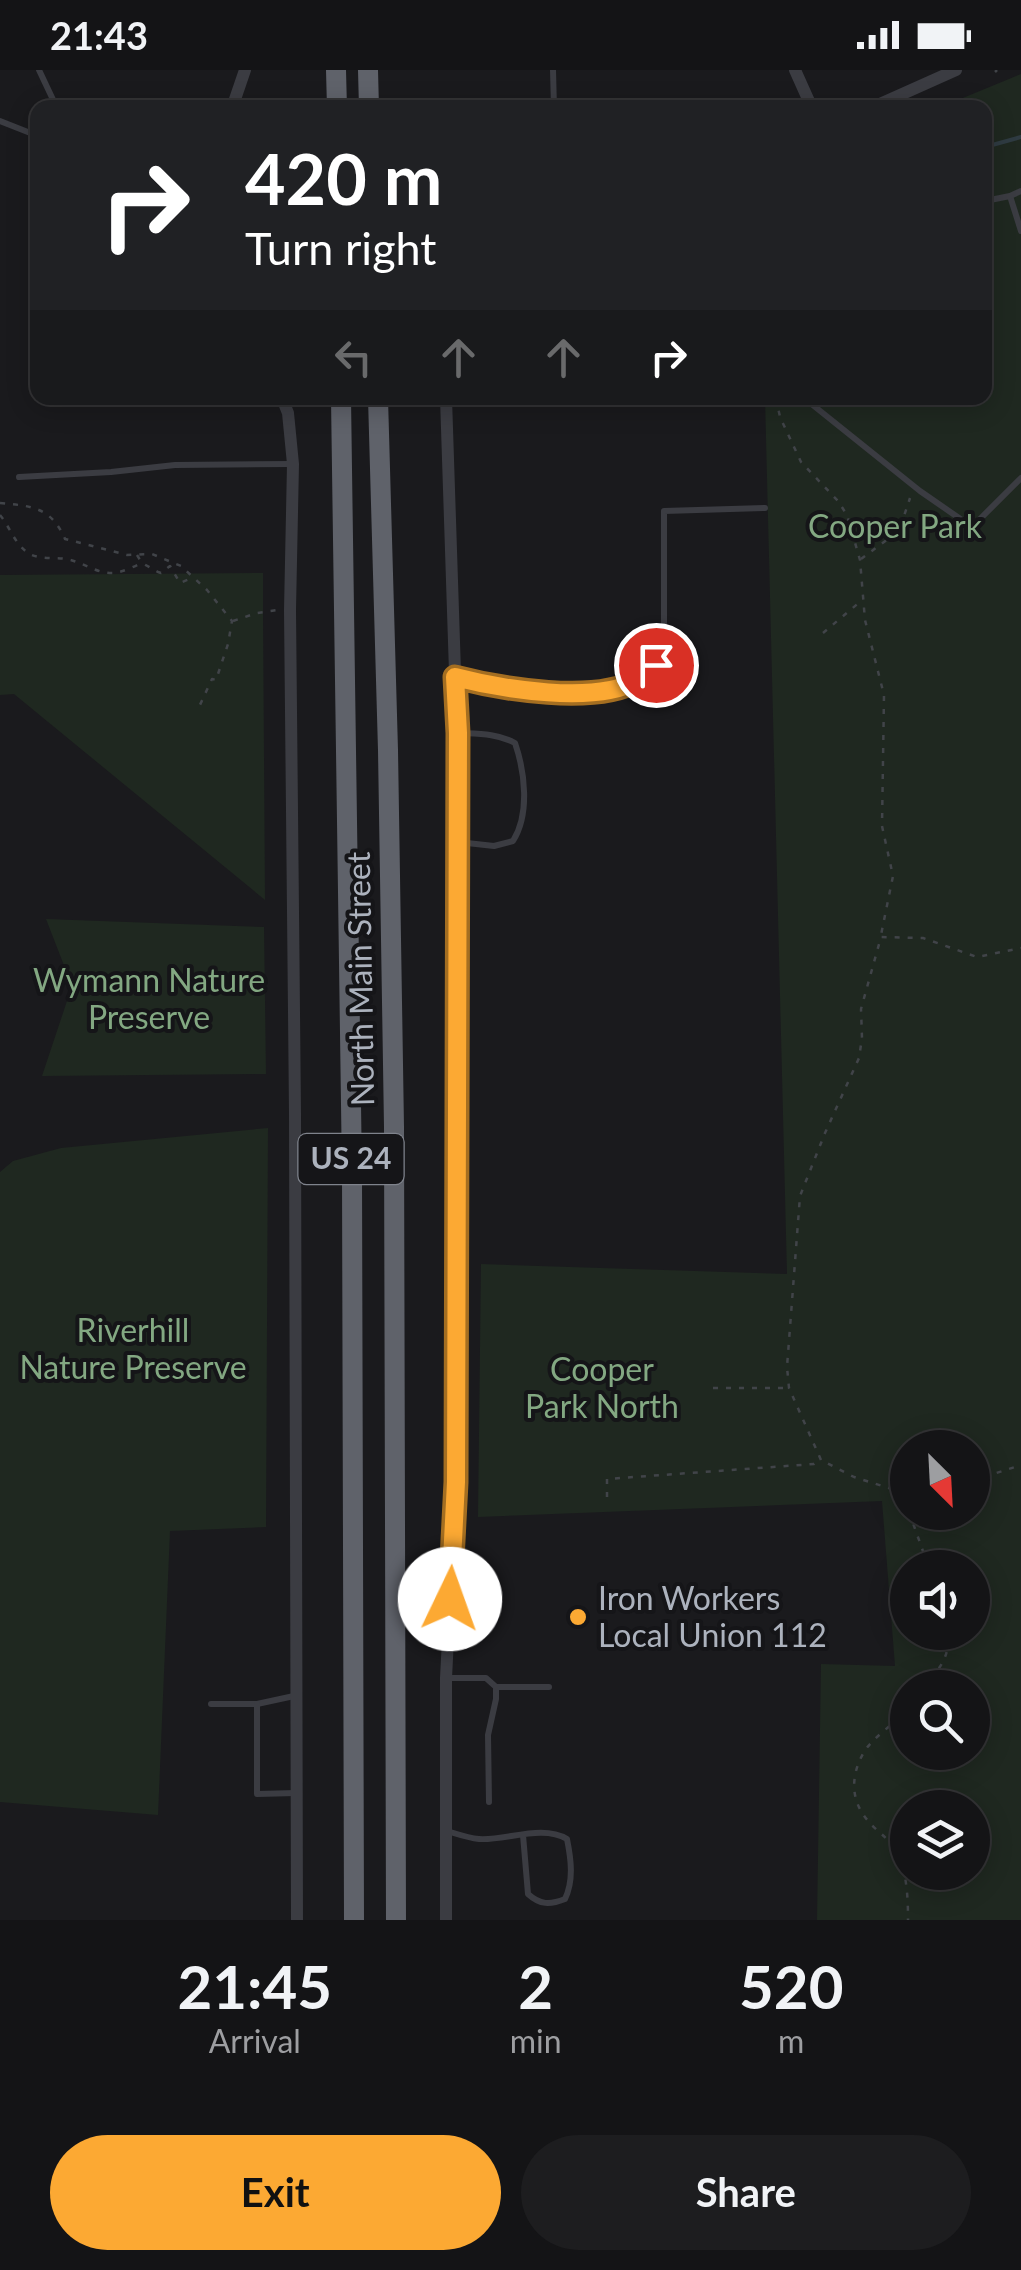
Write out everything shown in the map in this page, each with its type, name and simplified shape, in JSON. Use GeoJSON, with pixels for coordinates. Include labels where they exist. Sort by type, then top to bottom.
{"type":"FeatureCollection","features":[{"type":"Feature","properties":{"kind":"highway"},"geometry":{"type":"LineString","coordinates":[[336,70],[337,100]]}},
{"type":"Feature","properties":{"kind":"highway"},"geometry":{"type":"LineString","coordinates":[[368,70],[369,100]]}},
{"type":"Feature","properties":{"kind":"highway","name":"North Main Street"},"geometry":{"type":"LineString","coordinates":[[341,405],[352,1174],[354,1920]]}},
{"type":"Feature","properties":{"kind":"highway","name":"North Main Street"},"geometry":{"type":"LineString","coordinates":[[378,405],[394,1127],[396,1920]]}},
{"type":"Feature","properties":{"kind":"street"},"geometry":{"type":"LineString","coordinates":[[235,100],[245,70]]}},
{"type":"Feature","properties":{"kind":"street"},"geometry":{"type":"LineString","coordinates":[[795,70],[808,100]]}},
{"type":"Feature","properties":{"kind":"street"},"geometry":{"type":"LineString","coordinates":[[889,100],[956,70]]}},
{"type":"Feature","properties":{"kind":"street"},"geometry":{"type":"LineString","coordinates":[[285,405],[293,464],[290,610],[296,1113],[297,1920]]}},
{"type":"Feature","properties":{"kind":"street"},"geometry":{"type":"LineString","coordinates":[[446,405],[458,733],[456,1482],[446,1678],[446,1920]]}},
{"type":"Feature","properties":{"kind":"lane"},"geometry":{"type":"LineString","coordinates":[[39,70],[53,100]]}},
{"type":"Feature","properties":{"kind":"lane"},"geometry":{"type":"LineString","coordinates":[[554,70],[554,100]]}},
{"type":"Feature","properties":{"kind":"lane"},"geometry":{"type":"LineString","coordinates":[[0,121],[30,133]]}},
{"type":"Feature","properties":{"kind":"lane"},"geometry":{"type":"LineString","coordinates":[[992,200],[1021,191]]}},
{"type":"Feature","properties":{"kind":"lane"},"geometry":{"type":"LineString","coordinates":[[1010,196],[1021,230]]}},
{"type":"Feature","properties":{"kind":"lane"},"geometry":{"type":"LineString","coordinates":[[813,405],[972,528],[1021,478]]}},
{"type":"Feature","properties":{"kind":"lane"},"geometry":{"type":"LineString","coordinates":[[19,477],[175,465],[293,464]]}},
{"type":"Feature","properties":{"kind":"lane"},"geometry":{"type":"LineString","coordinates":[[455,677],[496,688],[569,692],[614,690],[641,680],[656,665],[664,644],[664,511],[765,508]]}},
{"type":"Feature","properties":{"kind":"lane"},"geometry":{"type":"LineString","coordinates":[[456,842],[494,846],[513,841],[524,808],[515,743],[488,734],[458,733]]}},
{"type":"Feature","properties":{"kind":"lane"},"geometry":{"type":"LineString","coordinates":[[446,1678],[486,1678],[496,1687],[549,1686]]}},
{"type":"Feature","properties":{"kind":"lane"},"geometry":{"type":"LineString","coordinates":[[489,1802],[488,1735],[496,1687]]}},
{"type":"Feature","properties":{"kind":"lane"},"geometry":{"type":"LineString","coordinates":[[211,1704],[257,1704],[297,1696]]}},
{"type":"Feature","properties":{"kind":"lane"},"geometry":{"type":"LineString","coordinates":[[257,1704],[257,1794],[297,1793]]}},
{"type":"Feature","properties":{"kind":"lane"},"geometry":{"type":"LineString","coordinates":[[446,1830],[481,1839],[557,1833],[567,1838],[571,1857],[570,1888],[565,1900],[537,1902],[528,1894],[523,1836]]}},
{"type":"Feature","properties":{"kind":"path"},"geometry":{"type":"LineString","coordinates":[[777,405],[800,462],[847,515],[860,560],[864,620],[884,695],[882,826],[894,876],[861,1009],[859,1058],[800,1196],[787,1367],[789,1388],[821,1460],[854,1477],[890,1488]]}},
{"type":"Feature","properties":{"kind":"path"},"geometry":{"type":"LineString","coordinates":[[860,560],[898,531],[915,487]]}},
{"type":"Feature","properties":{"kind":"path"},"geometry":{"type":"LineString","coordinates":[[0,503],[35,507],[51,516],[65,539],[127,555],[152,554],[180,566],[219,603],[232,621],[228,644],[216,680],[213,677],[199,708]]}},
{"type":"Feature","properties":{"kind":"path"},"geometry":{"type":"LineString","coordinates":[[0,515],[22,548],[33,557],[67,559],[115,574],[142,563]]}},
{"type":"Feature","properties":{"kind":"path"},"geometry":{"type":"LineString","coordinates":[[137,555],[142,563],[161,573],[170,566],[180,583],[193,577]]}},
{"type":"Feature","properties":{"kind":"path"},"geometry":{"type":"LineString","coordinates":[[824,633],[862,600]]}},
{"type":"Feature","properties":{"kind":"path"},"geometry":{"type":"LineString","coordinates":[[232,621],[257,613],[290,610]]}},
{"type":"Feature","properties":{"kind":"path"},"geometry":{"type":"LineString","coordinates":[[880,937],[922,938],[976,956],[1021,948]]}},
{"type":"Feature","properties":{"kind":"path"},"geometry":{"type":"LineString","coordinates":[[712,1388],[789,1388]]}},
{"type":"Feature","properties":{"kind":"path"},"geometry":{"type":"LineString","coordinates":[[607,1497],[606,1479],[814,1464],[821,1460]]}},
{"type":"Feature","properties":{"kind":"path"},"geometry":{"type":"LineString","coordinates":[[990,1475],[1021,1466]]}},
{"type":"Feature","properties":{"kind":"path"},"geometry":{"type":"LineString","coordinates":[[890,1727],[867,1747],[856,1769],[854,1799],[866,1819],[893,1846],[905,1878],[908,1920]]}},
{"type":"Feature","properties":{"kind":"green space","name":"Cooper Park"},"geometry":{"type":"Polygon","coordinates":[[[1021,74],[1021,1920],[817,1920],[821,1664],[895,1666],[894,1650],[990,1650],[990,1550],[890,1550],[890,1603],[882,1501],[478,1517],[481,1264],[787,1274],[765,405],[992,405],[992,100],[958,100],[1021,74]]]}},
{"type":"Feature","properties":{"kind":"green space"},"geometry":{"type":"Polygon","coordinates":[[[263,573],[265,900],[14,694],[0,695],[0,575],[263,573]]]}},
{"type":"Feature","properties":{"kind":"green space","name":"Wymann Nature Preserve"},"geometry":{"type":"Polygon","coordinates":[[[46,919],[264,927],[266,1074],[42,1076],[72,986],[46,919]]]}},
{"type":"Feature","properties":{"kind":"green space","name":"Riverhill Nature Preserve"},"geometry":{"type":"Polygon","coordinates":[[[268,1128],[266,1527],[170,1531],[158,1815],[0,1802],[0,1172],[13,1161],[61,1148],[268,1128]]]}},
{"type":"Feature","properties":{"kind":"waterway"},"geometry":{"type":"LineString","coordinates":[[992,145],[1021,137]]}},
{"type":"Feature","properties":{"kind":"place","name":"Iron Workers Local Union 112"},"geometry":{"type":"Point","coordinates":[578,1617]}},
{"type":"Feature","properties":{"kind":"route"},"geometry":{"type":"LineString","coordinates":[[450,1599],[456,1482],[455,677],[496,688],[614,690],[641,680],[656,665]]}},
{"type":"Feature","properties":{"kind":"park label","name":"Cooper Park North"},"geometry":{"type":"Point","coordinates":[602,1388]}}]}
